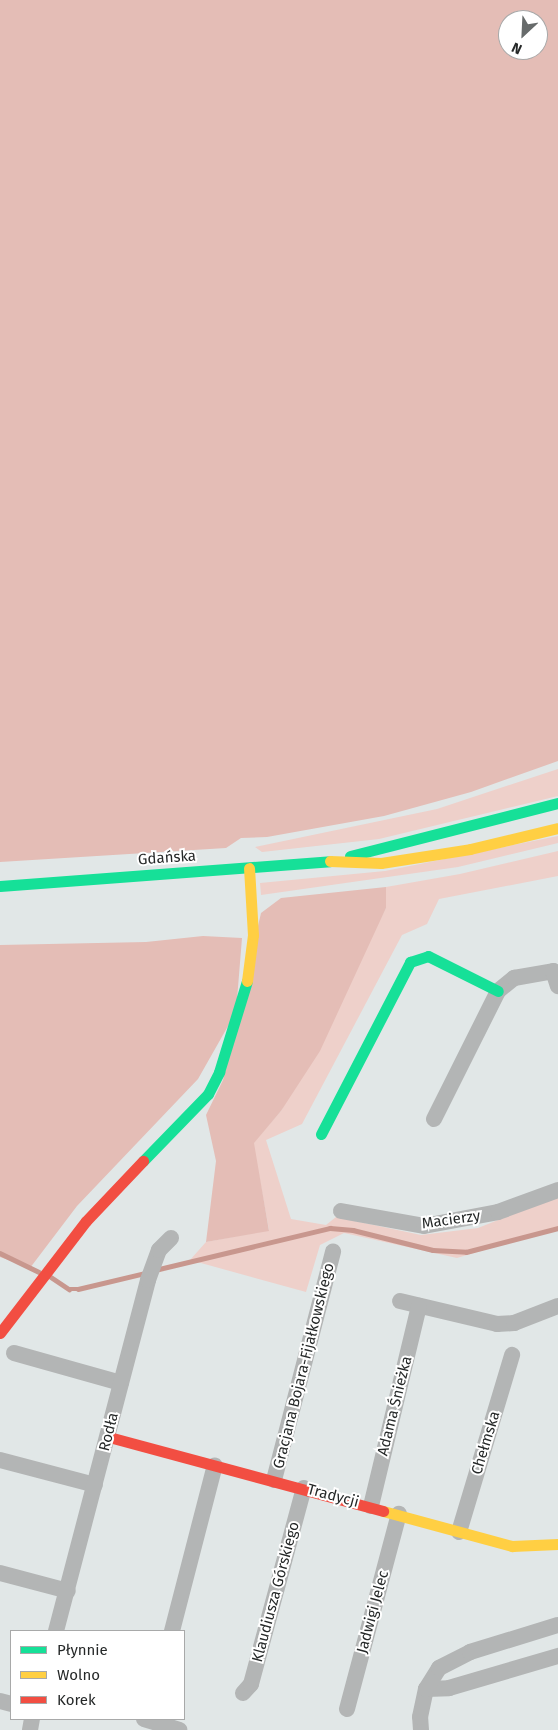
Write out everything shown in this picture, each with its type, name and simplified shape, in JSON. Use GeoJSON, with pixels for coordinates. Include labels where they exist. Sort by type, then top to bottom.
{"type":"FeatureCollection","features":[{"type":"Feature","properties":{"kind":"street","name":"Gdańska"},"geometry":{"type":"LineString","coordinates":[[0,886],[337,860],[558,804]]}},
{"type":"Feature","properties":{"kind":"street","name":"Gdańska"},"geometry":{"type":"LineString","coordinates":[[337,860],[381,863],[425,857],[558,828]]}},
{"type":"Feature","properties":{"kind":"street"},"geometry":{"type":"LineString","coordinates":[[0,1333],[86,1221],[208,1094],[219,1072],[246,986],[253,935],[249,868]]}},
{"type":"Feature","properties":{"kind":"street"},"geometry":{"type":"LineString","coordinates":[[321,1134],[410,962],[428,956],[498,991]]}},
{"type":"Feature","properties":{"kind":"street"},"geometry":{"type":"LineString","coordinates":[[434,1120],[498,991],[514,978],[556,975]]}},
{"type":"Feature","properties":{"kind":"street","name":"Macierzy"},"geometry":{"type":"LineString","coordinates":[[341,1211],[424,1226],[498,1212],[558,1190]]}},
{"type":"Feature","properties":{"kind":"street","name":"Rodła"},"geometry":{"type":"LineString","coordinates":[[56,1630],[96,1485],[148,1280],[159,1250],[171,1238]]}},
{"type":"Feature","properties":{"kind":"street","name":"Gracjana Bojara-Fijałkowskiego"},"geometry":{"type":"LineString","coordinates":[[274,1480],[333,1252]]}},
{"type":"Feature","properties":{"kind":"street"},"geometry":{"type":"LineString","coordinates":[[400,1301],[497,1324],[514,1323],[558,1306]]}},
{"type":"Feature","properties":{"kind":"street","name":"Adama Śnieżka"},"geometry":{"type":"LineString","coordinates":[[371,1506],[419,1306]]}},
{"type":"Feature","properties":{"kind":"street"},"geometry":{"type":"LineString","coordinates":[[14,1353],[121,1383]]}},
{"type":"Feature","properties":{"kind":"street","name":"Chełmska"},"geometry":{"type":"LineString","coordinates":[[453,1534],[512,1355]]}},
{"type":"Feature","properties":{"kind":"street","name":"Tradycji"},"geometry":{"type":"LineString","coordinates":[[108,1437],[371,1506],[453,1534],[512,1546],[536,1548],[558,1544]]}},
{"type":"Feature","properties":{"kind":"street"},"geometry":{"type":"LineString","coordinates":[[0,1460],[96,1485]]}},
{"type":"Feature","properties":{"kind":"street"},"geometry":{"type":"LineString","coordinates":[[172,1630],[215,1464]]}},
{"type":"Feature","properties":{"kind":"street","name":"Klaudiusza Górskiego"},"geometry":{"type":"LineString","coordinates":[[243,1693],[251,1684],[304,1488]]}},
{"type":"Feature","properties":{"kind":"street","name":"Jadwigi Jelec"},"geometry":{"type":"LineString","coordinates":[[347,1709],[399,1514]]}},
{"type":"Feature","properties":{"kind":"street"},"geometry":{"type":"LineString","coordinates":[[0,1573],[68,1591]]}},
{"type":"Feature","properties":{"kind":"street"},"geometry":{"type":"LineString","coordinates":[[421,1730],[420,1717],[426,1689],[439,1668],[451,1659],[558,1625]]}},
{"type":"Feature","properties":{"kind":"street"},"geometry":{"type":"LineString","coordinates":[[426,1689],[449,1688],[558,1656]]}},
{"type":"Feature","properties":{"kind":"street"},"geometry":{"type":"LineString","coordinates":[[147,1720],[179,1730]]}},
{"type":"Feature","properties":{"kind":"shaded area"},"geometry":{"type":"Polygon","coordinates":[[[0,0],[558,0],[558,761],[471,792],[384,816],[267,837],[241,838],[226,848],[0,862],[0,0]]]}},
{"type":"Feature","properties":{"kind":"shaded area"},"geometry":{"type":"Polygon","coordinates":[[[558,769],[558,796],[379,839],[262,852],[255,847],[437,809],[558,769]]]}},
{"type":"Feature","properties":{"kind":"shaded area"},"geometry":{"type":"Polygon","coordinates":[[[558,836],[558,843],[458,867],[261,895],[260,883],[385,871],[558,836]]]}},
{"type":"Feature","properties":{"kind":"shaded area"},"geometry":{"type":"Polygon","coordinates":[[[558,851],[558,876],[439,899],[427,924],[402,935],[302,1124],[266,1140],[291,1219],[326,1225],[336,1217],[421,1235],[478,1228],[558,1196],[558,1228],[457,1258],[344,1233],[320,1245],[306,1292],[190,1260],[206,1242],[269,1230],[253,1143],[281,1111],[386,908],[386,887],[460,874],[558,851]]]}},
{"type":"Feature","properties":{"kind":"shaded area"},"geometry":{"type":"Polygon","coordinates":[[[386,887],[386,908],[320,1051],[281,1111],[254,1143],[269,1231],[206,1242],[216,1161],[206,1115],[223,1080],[261,913],[281,898],[386,887]]]}},
{"type":"Feature","properties":{"kind":"shaded area"},"geometry":{"type":"Polygon","coordinates":[[[203,936],[242,938],[236,1012],[198,1079],[77,1206],[30,1268],[0,1257],[0,945],[146,942],[203,936]]]}},
{"type":"Feature","properties":{"kind":"waterway"},"geometry":{"type":"LineString","coordinates":[[155,1270],[330,1228],[353,1230],[433,1250],[466,1252],[558,1228]]}},
{"type":"Feature","properties":{"kind":"waterway"},"geometry":{"type":"LineString","coordinates":[[0,1253],[39,1272]]}},
{"type":"Feature","properties":{"kind":"waterway"},"geometry":{"type":"LineString","coordinates":[[51,1277],[69,1289],[78,1289],[145,1273]]}},
{"type":"Feature","properties":{"kind":"traffic: fast"},"geometry":{"type":"LineString","coordinates":[[350,856],[558,803]]}},
{"type":"Feature","properties":{"kind":"traffic: fast"},"geometry":{"type":"LineString","coordinates":[[0,886],[330,861]]}},
{"type":"Feature","properties":{"kind":"traffic: fast"},"geometry":{"type":"LineString","coordinates":[[321,1134],[410,962],[428,956],[498,991]]}},
{"type":"Feature","properties":{"kind":"traffic: fast"},"geometry":{"type":"LineString","coordinates":[[143,1161],[208,1094],[219,1072],[247,981]]}},
{"type":"Feature","properties":{"kind":"traffic: slow"},"geometry":{"type":"LineString","coordinates":[[330,861],[381,863],[470,849],[558,828]]}},
{"type":"Feature","properties":{"kind":"traffic: slow"},"geometry":{"type":"LineString","coordinates":[[247,981],[253,935],[249,868]]}},
{"type":"Feature","properties":{"kind":"traffic: slow"},"geometry":{"type":"LineString","coordinates":[[383,1511],[512,1546],[558,1544]]}},
{"type":"Feature","properties":{"kind":"traffic: jam"},"geometry":{"type":"LineString","coordinates":[[0,1333],[86,1221],[143,1161]]}},
{"type":"Feature","properties":{"kind":"traffic: jam"},"geometry":{"type":"LineString","coordinates":[[109,1437],[383,1511]]}}]}
